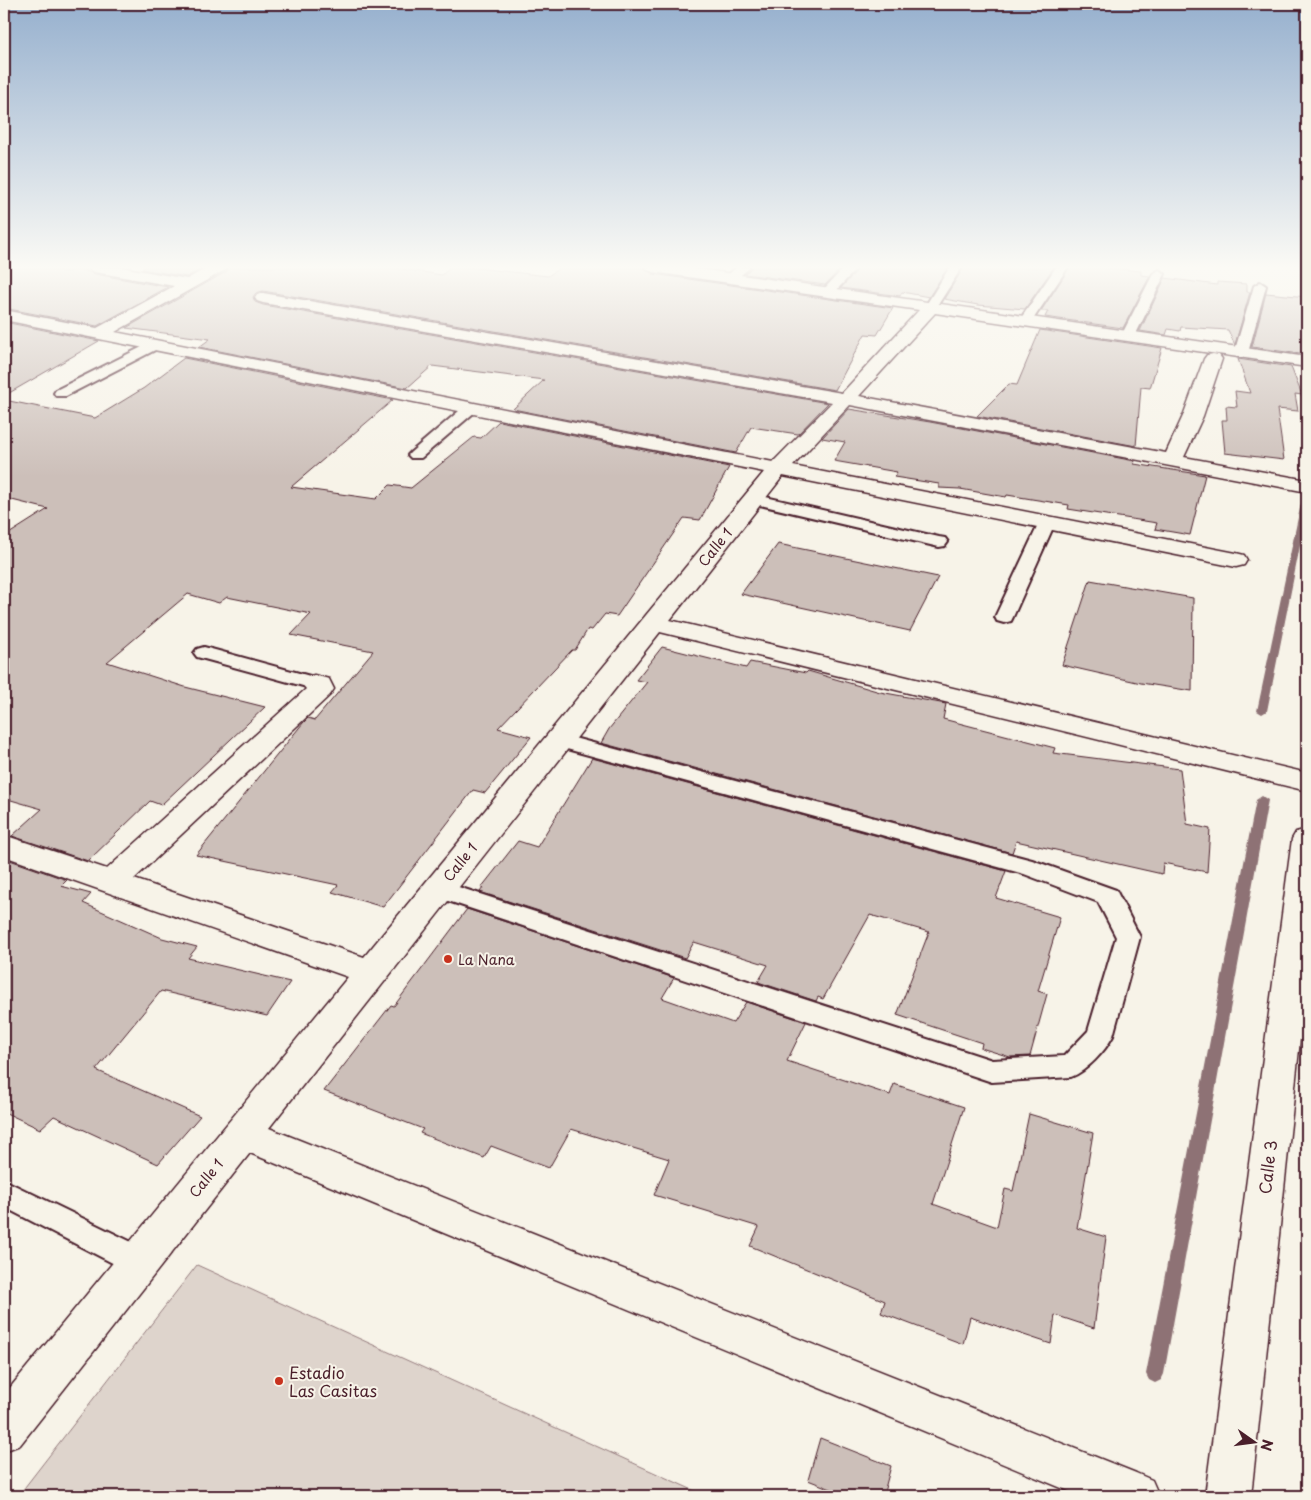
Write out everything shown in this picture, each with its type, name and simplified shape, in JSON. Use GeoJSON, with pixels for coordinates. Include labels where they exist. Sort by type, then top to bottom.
{"type":"FeatureCollection","features":[{"type":"Feature","properties":{"kind":"street"},"geometry":{"type":"LineString","coordinates":[[116,337],[1236,560]]}},
{"type":"Feature","properties":{"kind":"street"},"geometry":{"type":"LineString","coordinates":[[488,337],[846,399],[1307,486]]}},
{"type":"Feature","properties":{"kind":"street","name":"Calle 1"},"geometry":{"type":"LineString","coordinates":[[4,1429],[777,470],[903,337]]}},
{"type":"Feature","properties":{"kind":"street"},"geometry":{"type":"LineString","coordinates":[[1135,337],[1307,362]]}},
{"type":"Feature","properties":{"kind":"street"},"geometry":{"type":"LineString","coordinates":[[1172,461],[1193,416],[1213,359]]}},
{"type":"Feature","properties":{"kind":"street"},"geometry":{"type":"LineString","coordinates":[[654,623],[1307,782]]}},
{"type":"Feature","properties":{"kind":"street"},"geometry":{"type":"LineString","coordinates":[[112,882],[321,689],[320,684],[314,683]]}},
{"type":"Feature","properties":{"kind":"street","name":"Calle 3"},"geometry":{"type":"LineString","coordinates":[[1228,1496],[1299,973],[1307,839]]}},
{"type":"Feature","properties":{"kind":"street"},"geometry":{"type":"LineString","coordinates":[[4,845],[371,972]]}},
{"type":"Feature","properties":{"kind":"street"},"geometry":{"type":"LineString","coordinates":[[242,1133],[1136,1496]]}},
{"type":"Feature","properties":{"kind":"lane"},"geometry":{"type":"LineString","coordinates":[[1241,352],[1245,337]]}},
{"type":"Feature","properties":{"kind":"lane"},"geometry":{"type":"LineString","coordinates":[[61,393],[154,344]]}},
{"type":"Feature","properties":{"kind":"lane"},"geometry":{"type":"LineString","coordinates":[[416,455],[472,408]]}},
{"type":"Feature","properties":{"kind":"lane"},"geometry":{"type":"LineString","coordinates":[[754,499],[939,542]]}},
{"type":"Feature","properties":{"kind":"lane"},"geometry":{"type":"LineString","coordinates":[[1004,617],[1047,523]]}},
{"type":"Feature","properties":{"kind":"lane"},"geometry":{"type":"LineString","coordinates":[[204,653],[314,683]]}},
{"type":"Feature","properties":{"kind":"lane"},"geometry":{"type":"LineString","coordinates":[[438,889],[992,1071],[1071,1066],[1100,1036],[1128,937],[1107,896],[1032,868],[559,740]]}},
{"type":"Feature","properties":{"kind":"lane"},"geometry":{"type":"LineString","coordinates":[[4,1193],[139,1261]]}},
{"type":"Feature","properties":{"kind":"shaded area","name":"Estadio Las Casitas"},"geometry":{"type":"Polygon","coordinates":[[[197,1265],[706,1496],[18,1496],[197,1265]]]}},
{"type":"Feature","properties":{"kind":"building"},"geometry":{"type":"Polygon","coordinates":[[[4,337],[79,337],[99,341],[4,396],[4,337]]]}},
{"type":"Feature","properties":{"kind":"building"},"geometry":{"type":"Polygon","coordinates":[[[195,337],[447,337],[828,403],[798,434],[751,427],[736,453],[513,409],[544,380],[432,366],[407,388],[199,347],[210,339],[195,337]]]}},
{"type":"Feature","properties":{"kind":"building"},"geometry":{"type":"Polygon","coordinates":[[[529,337],[863,337],[835,390],[529,337]]]}},
{"type":"Feature","properties":{"kind":"building"},"geometry":{"type":"Polygon","coordinates":[[[1037,337],[1087,337],[1162,348],[1150,388],[1141,387],[1136,446],[977,416],[1009,384],[1017,385],[1037,337]]]}},
{"type":"Feature","properties":{"kind":"building"},"geometry":{"type":"Polygon","coordinates":[[[1231,337],[1237,337],[1235,345],[1231,337]]]}},
{"type":"Feature","properties":{"kind":"building"},"geometry":{"type":"Polygon","coordinates":[[[1255,337],[1307,337],[1307,355],[1252,347],[1255,337]]]}},
{"type":"Feature","properties":{"kind":"building"},"geometry":{"type":"Polygon","coordinates":[[[184,358],[393,400],[291,487],[376,499],[390,485],[411,488],[474,437],[481,438],[499,421],[729,467],[700,520],[684,518],[617,616],[605,614],[592,630],[588,629],[575,650],[572,650],[498,728],[531,737],[485,793],[473,790],[383,907],[332,892],[338,885],[196,855],[303,723],[308,718],[315,720],[373,651],[291,635],[311,614],[227,597],[219,603],[188,594],[107,662],[185,687],[265,707],[161,805],[150,801],[88,861],[12,836],[42,809],[4,798],[4,537],[48,509],[4,498],[4,400],[95,418],[144,388],[184,358]]]}},
{"type":"Feature","properties":{"kind":"building"},"geometry":{"type":"Polygon","coordinates":[[[1238,359],[1291,367],[1302,395],[1295,394],[1298,411],[1277,409],[1284,460],[1225,453],[1222,420],[1227,420],[1226,406],[1237,407],[1235,391],[1250,393],[1238,359]]]}},
{"type":"Feature","properties":{"kind":"building"},"geometry":{"type":"Polygon","coordinates":[[[849,409],[930,422],[1135,461],[1134,464],[1205,475],[1190,535],[1155,529],[1157,523],[1068,509],[1069,505],[1007,495],[1006,497],[960,489],[939,488],[939,484],[894,477],[897,472],[834,461],[845,442],[822,438],[849,409]]]}},
{"type":"Feature","properties":{"kind":"building"},"geometry":{"type":"Polygon","coordinates":[[[778,544],[938,577],[910,631],[741,594],[778,544]]]}},
{"type":"Feature","properties":{"kind":"building"},"geometry":{"type":"Polygon","coordinates":[[[1090,580],[1193,598],[1192,691],[1141,683],[1062,665],[1090,580]]]}},
{"type":"Feature","properties":{"kind":"building"},"geometry":{"type":"Polygon","coordinates":[[[662,647],[746,668],[750,662],[806,673],[808,671],[880,692],[946,704],[943,719],[1055,748],[1053,753],[1180,769],[1187,824],[1210,829],[1207,872],[1163,863],[1162,874],[1016,841],[1012,853],[601,743],[609,729],[647,682],[636,680],[662,647]]]}},
{"type":"Feature","properties":{"kind":"building"},"geometry":{"type":"Polygon","coordinates":[[[592,758],[1006,871],[996,898],[1060,917],[1038,991],[1047,994],[1030,1056],[1010,1057],[981,1048],[982,1043],[897,1015],[929,932],[870,915],[823,999],[818,997],[816,1001],[758,982],[768,965],[694,942],[685,958],[480,892],[483,888],[481,888],[518,841],[537,847],[592,758]]]}},
{"type":"Feature","properties":{"kind":"building"},"geometry":{"type":"Polygon","coordinates":[[[4,858],[67,880],[61,886],[91,894],[83,903],[162,938],[197,947],[188,958],[290,982],[267,1016],[161,991],[96,1070],[200,1116],[158,1164],[54,1116],[40,1129],[4,1112],[4,858]]]}},
{"type":"Feature","properties":{"kind":"building"},"geometry":{"type":"Polygon","coordinates":[[[467,909],[674,978],[662,998],[733,1023],[746,1002],[806,1022],[787,1061],[890,1095],[894,1084],[964,1107],[933,1204],[997,1227],[1005,1189],[1013,1191],[1029,1114],[1093,1133],[1077,1228],[1106,1237],[1094,1328],[1055,1315],[1051,1344],[970,1317],[963,1344],[881,1313],[885,1301],[750,1246],[759,1227],[654,1195],[669,1159],[571,1129],[549,1168],[491,1146],[484,1158],[420,1133],[423,1129],[324,1091],[391,1005],[394,1006],[467,909]]]}},
{"type":"Feature","properties":{"kind":"building"},"geometry":{"type":"Polygon","coordinates":[[[820,1438],[891,1466],[883,1496],[849,1496],[808,1480],[820,1438]]]}},
{"type":"Feature","properties":{"kind":"waterway"},"geometry":{"type":"LineString","coordinates":[[1262,711],[1306,496]]}},
{"type":"Feature","properties":{"kind":"waterway"},"geometry":{"type":"LineString","coordinates":[[1155,1374],[1262,800]]}},
{"type":"Feature","properties":{"kind":"place","name":"La Nana"},"geometry":{"type":"Point","coordinates":[448,959]}},
{"type":"Feature","properties":{"kind":"place","name":"Estadio Las Casitas"},"geometry":{"type":"Point","coordinates":[279,1381]}}]}
